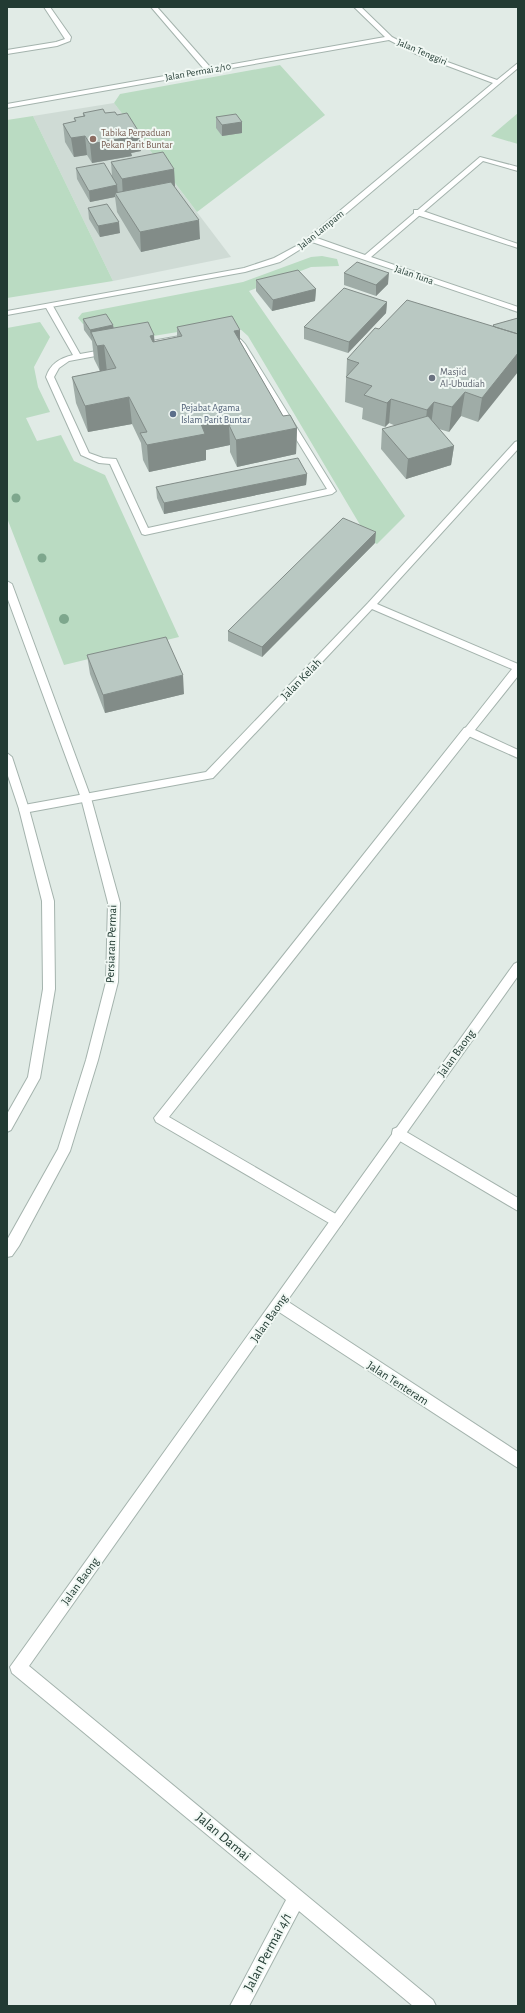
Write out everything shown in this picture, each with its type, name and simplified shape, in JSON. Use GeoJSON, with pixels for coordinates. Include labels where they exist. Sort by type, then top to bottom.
{"type":"FeatureCollection","features":[{"type":"Feature","properties":{"kind":"street"},"geometry":{"type":"LineString","coordinates":[[7,52],[57,44],[68,40],[68,37],[46,7]]}},
{"type":"Feature","properties":{"kind":"street"},"geometry":{"type":"LineString","coordinates":[[154,7],[208,69]]}},
{"type":"Feature","properties":{"kind":"street","name":"Jalan Tenggiri"},"geometry":{"type":"LineString","coordinates":[[357,7],[390,38],[418,53],[497,82]]}},
{"type":"Feature","properties":{"kind":"street","name":"Jalan Permai 2/10"},"geometry":{"type":"LineString","coordinates":[[7,106],[208,69],[390,38]]}},
{"type":"Feature","properties":{"kind":"street","name":"Jalan Lampam"},"geometry":{"type":"LineString","coordinates":[[7,314],[245,270],[277,260],[311,240],[518,65]]}},
{"type":"Feature","properties":{"kind":"street"},"geometry":{"type":"LineString","coordinates":[[366,258],[482,158],[518,170]]}},
{"type":"Feature","properties":{"kind":"street"},"geometry":{"type":"LineString","coordinates":[[418,212],[518,246]]}},
{"type":"Feature","properties":{"kind":"street","name":"Jalan Tuna"},"geometry":{"type":"LineString","coordinates":[[311,240],[518,310]]}},
{"type":"Feature","properties":{"kind":"street"},"geometry":{"type":"LineString","coordinates":[[49,306],[78,357]]}},
{"type":"Feature","properties":{"kind":"street"},"geometry":{"type":"LineString","coordinates":[[213,332],[227,334],[236,338],[332,492],[145,532],[113,461],[102,461],[85,454],[50,377],[52,370],[58,364],[67,359],[78,357],[213,332]]}},
{"type":"Feature","properties":{"kind":"street","name":"Jalan Kelah"},"geometry":{"type":"LineString","coordinates":[[24,809],[210,775],[371,605],[518,444]]}},
{"type":"Feature","properties":{"kind":"street","name":"Persiaran Permai"},"geometry":{"type":"LineString","coordinates":[[7,584],[86,798],[114,903],[112,982],[92,1060],[64,1152],[14,1242],[7,1251]]}},
{"type":"Feature","properties":{"kind":"street"},"geometry":{"type":"LineString","coordinates":[[336,1221],[160,1118],[518,668],[371,605]]}},
{"type":"Feature","properties":{"kind":"street"},"geometry":{"type":"LineString","coordinates":[[468,731],[518,754]]}},
{"type":"Feature","properties":{"kind":"street"},"geometry":{"type":"LineString","coordinates":[[7,757],[9,769],[24,809],[48,901],[49,989],[34,1078],[7,1126]]}},
{"type":"Feature","properties":{"kind":"street","name":"Jalan Baong"},"geometry":{"type":"LineString","coordinates":[[18,1668],[279,1304],[398,1133],[518,967]]}},
{"type":"Feature","properties":{"kind":"street"},"geometry":{"type":"LineString","coordinates":[[398,1133],[518,1205]]}},
{"type":"Feature","properties":{"kind":"street","name":"Jalan Tenteram"},"geometry":{"type":"LineString","coordinates":[[279,1304],[518,1461]]}},
{"type":"Feature","properties":{"kind":"street","name":"Jalan Damai"},"geometry":{"type":"LineString","coordinates":[[18,1668],[427,2006]]}},
{"type":"Feature","properties":{"kind":"street","name":"Jalan Permai 4/1"},"geometry":{"type":"LineString","coordinates":[[239,2006],[297,1898]]}},
{"type":"Feature","properties":{"kind":"shaded area"},"geometry":{"type":"Polygon","coordinates":[[[114,103],[231,257],[113,281],[33,116],[114,103]]]}},
{"type":"Feature","properties":{"kind":"green space"},"geometry":{"type":"Polygon","coordinates":[[[280,65],[325,115],[197,212],[114,103],[120,94],[280,65]]]}},
{"type":"Feature","properties":{"kind":"green space"},"geometry":{"type":"Polygon","coordinates":[[[518,113],[518,144],[491,136],[518,113]]]}},
{"type":"Feature","properties":{"kind":"green space"},"geometry":{"type":"Polygon","coordinates":[[[33,116],[113,281],[7,298],[7,120],[33,116]]]}},
{"type":"Feature","properties":{"kind":"green space"},"geometry":{"type":"Polygon","coordinates":[[[322,256],[337,259],[339,266],[311,267],[249,291],[405,516],[377,544],[369,540],[248,336],[238,327],[220,325],[123,341],[108,319],[83,324],[78,318],[82,313],[243,282],[311,257],[322,256]]]}},
{"type":"Feature","properties":{"kind":"green space"},"geometry":{"type":"Polygon","coordinates":[[[40,322],[50,337],[34,367],[38,387],[50,412],[26,418],[37,441],[61,435],[74,461],[105,475],[179,637],[64,665],[7,518],[7,328],[40,322]]]}},
{"type":"Feature","properties":{"kind":"building"},"geometry":{"type":"Polygon","coordinates":[[[103,109],[105,113],[115,112],[117,115],[127,113],[139,132],[128,134],[130,137],[90,144],[85,136],[71,138],[63,124],[76,121],[74,118],[85,116],[83,113],[103,109]]]}},
{"type":"Feature","properties":{"kind":"building"},"geometry":{"type":"Polygon","coordinates":[[[236,114],[242,122],[222,125],[216,117],[236,114]]]}},
{"type":"Feature","properties":{"kind":"building"},"geometry":{"type":"Polygon","coordinates":[[[163,152],[174,169],[122,179],[111,162],[163,152]]]}},
{"type":"Feature","properties":{"kind":"building"},"geometry":{"type":"Polygon","coordinates":[[[104,163],[117,185],[89,191],[76,168],[104,163]]]}},
{"type":"Feature","properties":{"kind":"building"},"geometry":{"type":"Polygon","coordinates":[[[171,182],[199,220],[140,232],[115,193],[171,182]]]}},
{"type":"Feature","properties":{"kind":"building"},"geometry":{"type":"Polygon","coordinates":[[[107,204],[119,222],[98,226],[88,208],[107,204]]]}},
{"type":"Feature","properties":{"kind":"building"},"geometry":{"type":"Polygon","coordinates":[[[357,262],[389,273],[376,285],[344,273],[357,262]]]}},
{"type":"Feature","properties":{"kind":"building"},"geometry":{"type":"Polygon","coordinates":[[[298,270],[316,289],[273,300],[256,280],[298,270]]]}},
{"type":"Feature","properties":{"kind":"building"},"geometry":{"type":"Polygon","coordinates":[[[344,288],[387,302],[349,342],[304,327],[344,288]]]}},
{"type":"Feature","properties":{"kind":"building","name":"Masjid Al-Ubudiah"},"geometry":{"type":"Polygon","coordinates":[[[407,300],[518,334],[518,353],[482,398],[465,392],[452,407],[434,402],[427,410],[391,399],[387,403],[364,395],[372,386],[346,377],[359,363],[347,359],[375,328],[379,329],[407,300]]]}},
{"type":"Feature","properties":{"kind":"building"},"geometry":{"type":"Polygon","coordinates":[[[106,314],[113,325],[90,330],[83,319],[106,314]]]}},
{"type":"Feature","properties":{"kind":"building","name":"Pejabat Agama Islam Parit Buntar"},"geometry":{"type":"Polygon","coordinates":[[[232,316],[240,330],[234,331],[283,416],[290,415],[297,428],[236,440],[229,425],[236,424],[232,418],[201,424],[205,434],[147,445],[140,433],[147,432],[129,397],[85,406],[72,377],[116,368],[104,345],[97,346],[91,332],[148,322],[154,335],[150,336],[153,342],[182,336],[177,327],[232,316]]]}},
{"type":"Feature","properties":{"kind":"building"},"geometry":{"type":"Polygon","coordinates":[[[518,318],[518,334],[495,327],[493,325],[518,318]]]}},
{"type":"Feature","properties":{"kind":"building"},"geometry":{"type":"Polygon","coordinates":[[[428,416],[454,446],[408,459],[382,429],[428,416]]]}},
{"type":"Feature","properties":{"kind":"building"},"geometry":{"type":"Polygon","coordinates":[[[298,458],[307,474],[164,503],[156,487],[298,458]]]}},
{"type":"Feature","properties":{"kind":"building"},"geometry":{"type":"Polygon","coordinates":[[[343,518],[376,532],[262,647],[228,631],[343,518]]]}},
{"type":"Feature","properties":{"kind":"building"},"geometry":{"type":"Polygon","coordinates":[[[166,637],[183,675],[103,695],[87,655],[166,637]]]}},
{"type":"Feature","properties":{"kind":"place","name":"Tabika Perpaduan Pekan Parit Buntar"},"geometry":{"type":"Point","coordinates":[93,139]}},
{"type":"Feature","properties":{"kind":"place","name":"Masjid Al-Ubudiah"},"geometry":{"type":"Point","coordinates":[432,378]}},
{"type":"Feature","properties":{"kind":"place","name":"Pejabat Agama Islam Parit Buntar"},"geometry":{"type":"Point","coordinates":[173,414]}}]}
